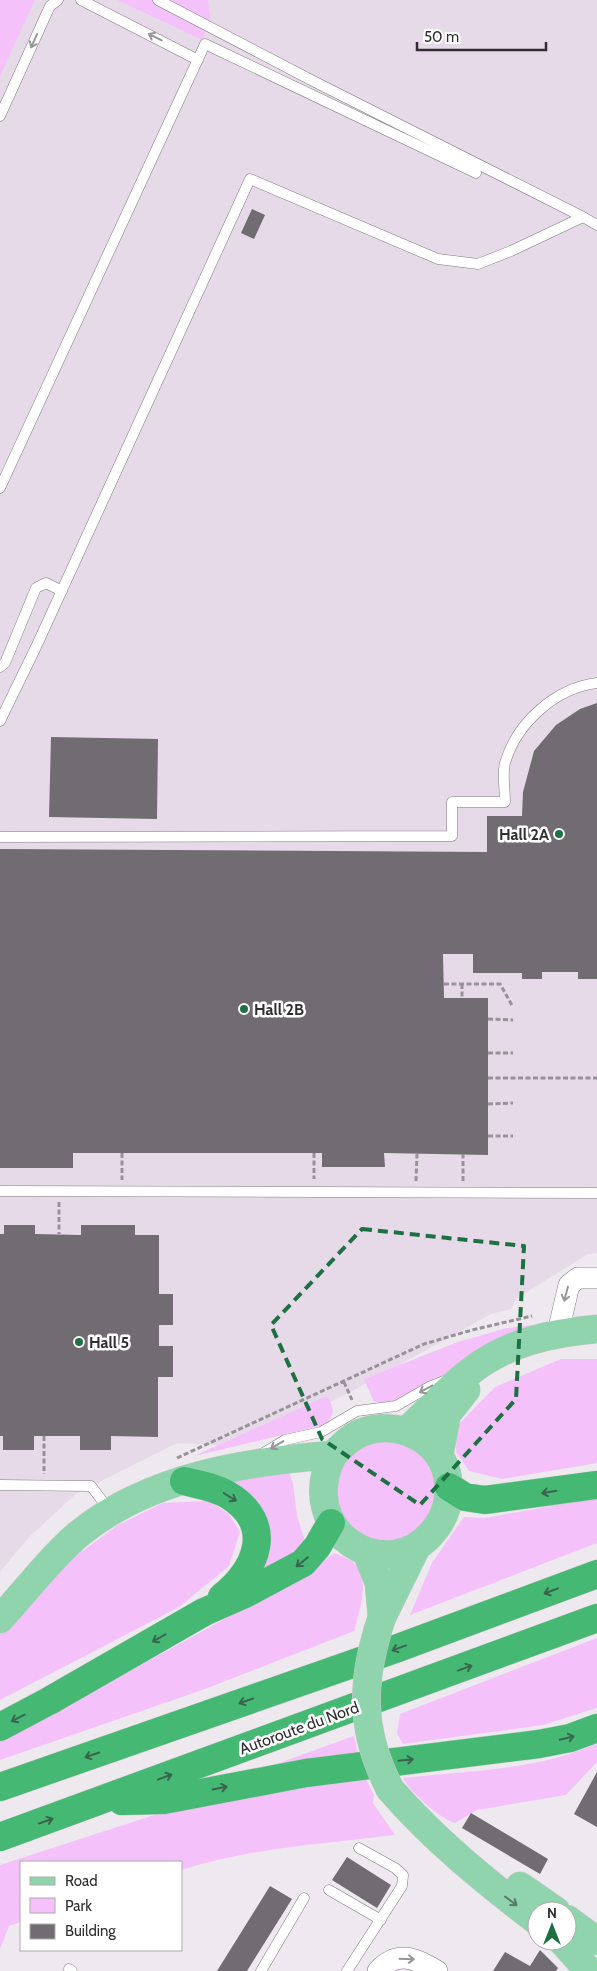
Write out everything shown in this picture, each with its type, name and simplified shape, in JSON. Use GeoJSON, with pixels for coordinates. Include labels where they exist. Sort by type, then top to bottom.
{"type":"FeatureCollection","features":[{"type":"Feature","properties":{"kind":"highway"},"geometry":{"type":"LineString","coordinates":[[177,1471],[234,1499],[249,1516],[256,1536],[255,1556],[246,1575],[204,1612]]}},
{"type":"Feature","properties":{"kind":"highway"},"geometry":{"type":"LineString","coordinates":[[449,1487],[465,1497],[485,1500],[597,1484]]}},
{"type":"Feature","properties":{"kind":"highway"},"geometry":{"type":"LineString","coordinates":[[0,1727],[49,1702],[204,1612],[245,1594],[303,1563],[317,1546],[331,1523]]}},
{"type":"Feature","properties":{"kind":"highway"},"geometry":{"type":"LineString","coordinates":[[0,1787],[398,1648],[597,1574]]}},
{"type":"Feature","properties":{"kind":"highway","name":"Autoroute du Nord"},"geometry":{"type":"LineString","coordinates":[[0,1837],[103,1801],[597,1618]]}},
{"type":"Feature","properties":{"kind":"highway"},"geometry":{"type":"LineString","coordinates":[[103,1801],[164,1800],[306,1773],[539,1744],[570,1738],[597,1728]]}},
{"type":"Feature","properties":{"kind":"main road"},"geometry":{"type":"LineString","coordinates":[[406,1431],[471,1370],[501,1352],[534,1338],[560,1322],[597,1328]]}},
{"type":"Feature","properties":{"kind":"main road"},"geometry":{"type":"LineString","coordinates":[[439,1456],[447,1414],[465,1391],[499,1369],[551,1348],[597,1341]]}},
{"type":"Feature","properties":{"kind":"main road"},"geometry":{"type":"LineString","coordinates":[[386,1427],[406,1431],[419,1437],[439,1456],[446,1471],[449,1487],[448,1505],[441,1521],[431,1535],[417,1546],[400,1552],[383,1554],[366,1551],[340,1535],[331,1523],[324,1505],[322,1485],[326,1469],[333,1455],[347,1440],[365,1431],[386,1427]]}},
{"type":"Feature","properties":{"kind":"main road"},"geometry":{"type":"LineString","coordinates":[[0,1619],[78,1535],[111,1512],[143,1495],[177,1471],[240,1467],[278,1460],[333,1455]]}},
{"type":"Feature","properties":{"kind":"main road"},"geometry":{"type":"LineString","coordinates":[[278,1460],[322,1485]]}},
{"type":"Feature","properties":{"kind":"main road"},"geometry":{"type":"LineString","coordinates":[[417,1546],[382,1617],[370,1653],[366,1706],[373,1748],[390,1789],[406,1808],[471,1870],[527,1913]]}},
{"type":"Feature","properties":{"kind":"main road"},"geometry":{"type":"LineString","coordinates":[[366,1551],[379,1583],[382,1617]]}},
{"type":"Feature","properties":{"kind":"main road"},"geometry":{"type":"LineString","coordinates":[[448,1846],[476,1854],[542,1901]]}},
{"type":"Feature","properties":{"kind":"main road"},"geometry":{"type":"LineString","coordinates":[[577,1926],[597,1941]]}},
{"type":"Feature","properties":{"kind":"main road"},"geometry":{"type":"LineString","coordinates":[[571,1951],[588,1971]]}},
{"type":"Feature","properties":{"kind":"street"},"geometry":{"type":"LineString","coordinates":[[560,1322],[569,1285],[578,1278],[597,1278]]}},
{"type":"Feature","properties":{"kind":"street"},"geometry":{"type":"LineString","coordinates":[[378,1971],[388,1962],[398,1958],[409,1957],[417,1959],[437,1971]]}},
{"type":"Feature","properties":{"kind":"lane"},"geometry":{"type":"LineString","coordinates":[[0,116],[50,6],[58,0]]}},
{"type":"Feature","properties":{"kind":"lane"},"geometry":{"type":"LineString","coordinates":[[81,0],[198,60]]}},
{"type":"Feature","properties":{"kind":"lane"},"geometry":{"type":"LineString","coordinates":[[158,0],[597,225]]}},
{"type":"Feature","properties":{"kind":"lane"},"geometry":{"type":"LineString","coordinates":[[0,488],[205,44],[476,173]]}},
{"type":"Feature","properties":{"kind":"lane"},"geometry":{"type":"LineString","coordinates":[[0,721],[250,179],[438,259],[478,264],[511,251],[583,217]]}},
{"type":"Feature","properties":{"kind":"lane"},"geometry":{"type":"LineString","coordinates":[[0,667],[5,663],[36,588],[46,583],[62,590]]}},
{"type":"Feature","properties":{"kind":"lane"},"geometry":{"type":"LineString","coordinates":[[0,837],[452,836],[452,802],[505,802],[505,764],[518,736],[539,710],[561,694],[586,684],[597,683]]}},
{"type":"Feature","properties":{"kind":"lane"},"geometry":{"type":"LineString","coordinates":[[0,1192],[597,1193]]}},
{"type":"Feature","properties":{"kind":"lane"},"geometry":{"type":"LineString","coordinates":[[240,1467],[285,1440],[321,1432],[357,1411],[396,1406],[429,1387],[471,1370]]}},
{"type":"Feature","properties":{"kind":"lane"},"geometry":{"type":"LineString","coordinates":[[0,1485],[91,1486],[111,1512]]}},
{"type":"Feature","properties":{"kind":"lane"},"geometry":{"type":"LineString","coordinates":[[348,1971],[402,1886],[403,1875],[395,1868],[359,1848]]}},
{"type":"Feature","properties":{"kind":"lane"},"geometry":{"type":"LineString","coordinates":[[329,1890],[381,1920]]}},
{"type":"Feature","properties":{"kind":"lane"},"geometry":{"type":"LineString","coordinates":[[261,1971],[304,1898]]}},
{"type":"Feature","properties":{"kind":"path"},"geometry":{"type":"LineString","coordinates":[[444,984],[500,984],[513,1007]]}},
{"type":"Feature","properties":{"kind":"path"},"geometry":{"type":"LineString","coordinates":[[462,984],[462,998]]}},
{"type":"Feature","properties":{"kind":"path"},"geometry":{"type":"LineString","coordinates":[[488,1019],[513,1020]]}},
{"type":"Feature","properties":{"kind":"path"},"geometry":{"type":"LineString","coordinates":[[488,1052],[513,1053]]}},
{"type":"Feature","properties":{"kind":"path"},"geometry":{"type":"LineString","coordinates":[[488,1078],[597,1078]]}},
{"type":"Feature","properties":{"kind":"path"},"geometry":{"type":"LineString","coordinates":[[488,1104],[513,1103]]}},
{"type":"Feature","properties":{"kind":"path"},"geometry":{"type":"LineString","coordinates":[[488,1136],[513,1136]]}},
{"type":"Feature","properties":{"kind":"path"},"geometry":{"type":"LineString","coordinates":[[122,1153],[122,1192]]}},
{"type":"Feature","properties":{"kind":"path"},"geometry":{"type":"LineString","coordinates":[[314,1153],[315,1192]]}},
{"type":"Feature","properties":{"kind":"path"},"geometry":{"type":"LineString","coordinates":[[416,1192],[417,1154]]}},
{"type":"Feature","properties":{"kind":"path"},"geometry":{"type":"LineString","coordinates":[[463,1154],[463,1194]]}},
{"type":"Feature","properties":{"kind":"path"},"geometry":{"type":"LineString","coordinates":[[59,1192],[59,1234]]}},
{"type":"Feature","properties":{"kind":"path"},"geometry":{"type":"LineString","coordinates":[[177,1471],[344,1382],[424,1344],[521,1318],[560,1322]]}},
{"type":"Feature","properties":{"kind":"path"},"geometry":{"type":"LineString","coordinates":[[344,1382],[357,1411]]}},
{"type":"Feature","properties":{"kind":"path"},"geometry":{"type":"LineString","coordinates":[[44,1436],[44,1485]]}},
{"type":"Feature","properties":{"kind":"highlighted area"},"geometry":{"type":"Polygon","coordinates":[[[362,1229],[524,1246],[516,1399],[420,1505],[322,1439],[271,1325],[362,1229]]]}},
{"type":"Feature","properties":{"kind":"shaded area"},"geometry":{"type":"Polygon","coordinates":[[[0,0],[597,0],[597,1253],[588,1254],[517,1298],[511,1309],[491,1314],[345,1395],[233,1446],[177,1443],[76,1494],[30,1536],[0,1572],[0,0]]]}},
{"type":"Feature","properties":{"kind":"green space"},"geometry":{"type":"Polygon","coordinates":[[[0,0],[35,0],[0,76],[0,0]]]}},
{"type":"Feature","properties":{"kind":"green space"},"geometry":{"type":"Polygon","coordinates":[[[117,0],[208,0],[210,17],[203,40],[117,0]]]}},
{"type":"Feature","properties":{"kind":"green space"},"geometry":{"type":"Polygon","coordinates":[[[547,1323],[401,1402],[374,1402],[364,1379],[458,1342],[507,1328],[547,1323]]]}},
{"type":"Feature","properties":{"kind":"green space"},"geometry":{"type":"Polygon","coordinates":[[[561,1359],[597,1359],[597,1463],[502,1479],[469,1471],[456,1452],[457,1426],[495,1387],[561,1359]]]}},
{"type":"Feature","properties":{"kind":"green space"},"geometry":{"type":"Polygon","coordinates":[[[327,1396],[333,1411],[331,1418],[325,1425],[194,1456],[327,1396]]]}},
{"type":"Feature","properties":{"kind":"green space"},"geometry":{"type":"Polygon","coordinates":[[[387,1440],[406,1444],[423,1455],[434,1472],[438,1491],[434,1510],[423,1527],[406,1538],[387,1542],[368,1538],[351,1527],[340,1510],[336,1491],[340,1472],[351,1455],[368,1444],[387,1440]]]}},
{"type":"Feature","properties":{"kind":"green space"},"geometry":{"type":"Polygon","coordinates":[[[289,1472],[293,1483],[297,1516],[305,1541],[297,1553],[248,1584],[258,1566],[228,1480],[289,1472]]]}},
{"type":"Feature","properties":{"kind":"green space"},"geometry":{"type":"Polygon","coordinates":[[[597,1498],[597,1543],[410,1615],[432,1563],[464,1517],[484,1518],[597,1498]]]}},
{"type":"Feature","properties":{"kind":"green space"},"geometry":{"type":"Polygon","coordinates":[[[209,1501],[229,1514],[240,1532],[229,1566],[179,1607],[0,1700],[0,1634],[73,1558],[118,1525],[163,1503],[209,1501]]]}},
{"type":"Feature","properties":{"kind":"green space"},"geometry":{"type":"Polygon","coordinates":[[[334,1553],[352,1561],[358,1568],[361,1576],[363,1585],[361,1604],[354,1631],[205,1689],[0,1760],[0,1739],[35,1723],[310,1572],[334,1553]]]}},
{"type":"Feature","properties":{"kind":"green space"},"geometry":{"type":"Polygon","coordinates":[[[597,1638],[597,1708],[543,1725],[403,1744],[397,1734],[400,1714],[597,1638]]]}},
{"type":"Feature","properties":{"kind":"green space"},"geometry":{"type":"Polygon","coordinates":[[[354,1736],[358,1754],[246,1775],[354,1736]]]}},
{"type":"Feature","properties":{"kind":"green space"},"geometry":{"type":"Polygon","coordinates":[[[597,1743],[597,1762],[566,1795],[477,1810],[455,1823],[441,1816],[426,1804],[412,1791],[403,1778],[528,1764],[575,1752],[597,1743]]]}},
{"type":"Feature","properties":{"kind":"green space"},"geometry":{"type":"Polygon","coordinates":[[[362,1771],[374,1795],[373,1803],[395,1835],[260,1852],[182,1870],[182,1861],[20,1861],[20,1922],[9,1926],[0,1949],[0,1865],[185,1805],[362,1771]]]}},
{"type":"Feature","properties":{"kind":"building"},"geometry":{"type":"Polygon","coordinates":[[[252,209],[265,215],[254,239],[241,233],[252,209]]]}},
{"type":"Feature","properties":{"kind":"building","name":"Hall 2B"},"geometry":{"type":"Polygon","coordinates":[[[597,703],[597,979],[578,979],[578,972],[542,972],[542,979],[522,979],[522,973],[473,973],[473,954],[443,954],[444,998],[488,998],[488,1155],[384,1153],[385,1167],[322,1167],[322,1153],[73,1153],[73,1168],[0,1168],[0,849],[487,852],[487,816],[522,816],[523,792],[534,751],[556,725],[580,709],[597,703]]]}},
{"type":"Feature","properties":{"kind":"building"},"geometry":{"type":"Polygon","coordinates":[[[51,737],[158,739],[157,819],[49,817],[51,737]]]}},
{"type":"Feature","properties":{"kind":"building","name":"Hall 5"},"geometry":{"type":"Polygon","coordinates":[[[4,1225],[35,1225],[35,1234],[81,1235],[81,1225],[135,1225],[135,1235],[159,1235],[159,1294],[173,1294],[173,1325],[159,1325],[159,1346],[173,1346],[173,1377],[158,1377],[158,1437],[111,1436],[111,1450],[80,1450],[80,1436],[34,1436],[34,1450],[3,1450],[3,1436],[0,1436],[0,1234],[4,1234],[4,1225]]]}},
{"type":"Feature","properties":{"kind":"building"},"geometry":{"type":"Polygon","coordinates":[[[597,1772],[597,1827],[574,1814],[597,1772]]]}},
{"type":"Feature","properties":{"kind":"building"},"geometry":{"type":"Polygon","coordinates":[[[471,1813],[548,1859],[540,1874],[462,1828],[471,1813]]]}},
{"type":"Feature","properties":{"kind":"building"},"geometry":{"type":"Polygon","coordinates":[[[347,1857],[391,1885],[377,1908],[332,1880],[347,1857]]]}},
{"type":"Feature","properties":{"kind":"building"},"geometry":{"type":"Polygon","coordinates":[[[270,1886],[292,1899],[247,1971],[217,1971],[270,1886]]]}},
{"type":"Feature","properties":{"kind":"building"},"geometry":{"type":"Polygon","coordinates":[[[541,1951],[558,1968],[556,1971],[493,1971],[505,1952],[530,1966],[541,1951]]]}},
{"type":"Feature","properties":{"kind":"place","name":"Hall 2A"},"geometry":{"type":"Point","coordinates":[559,834]}},
{"type":"Feature","properties":{"kind":"place","name":"Hall 2B"},"geometry":{"type":"Point","coordinates":[244,1009]}},
{"type":"Feature","properties":{"kind":"place","name":"Hall 5"},"geometry":{"type":"Point","coordinates":[79,1342]}}]}
